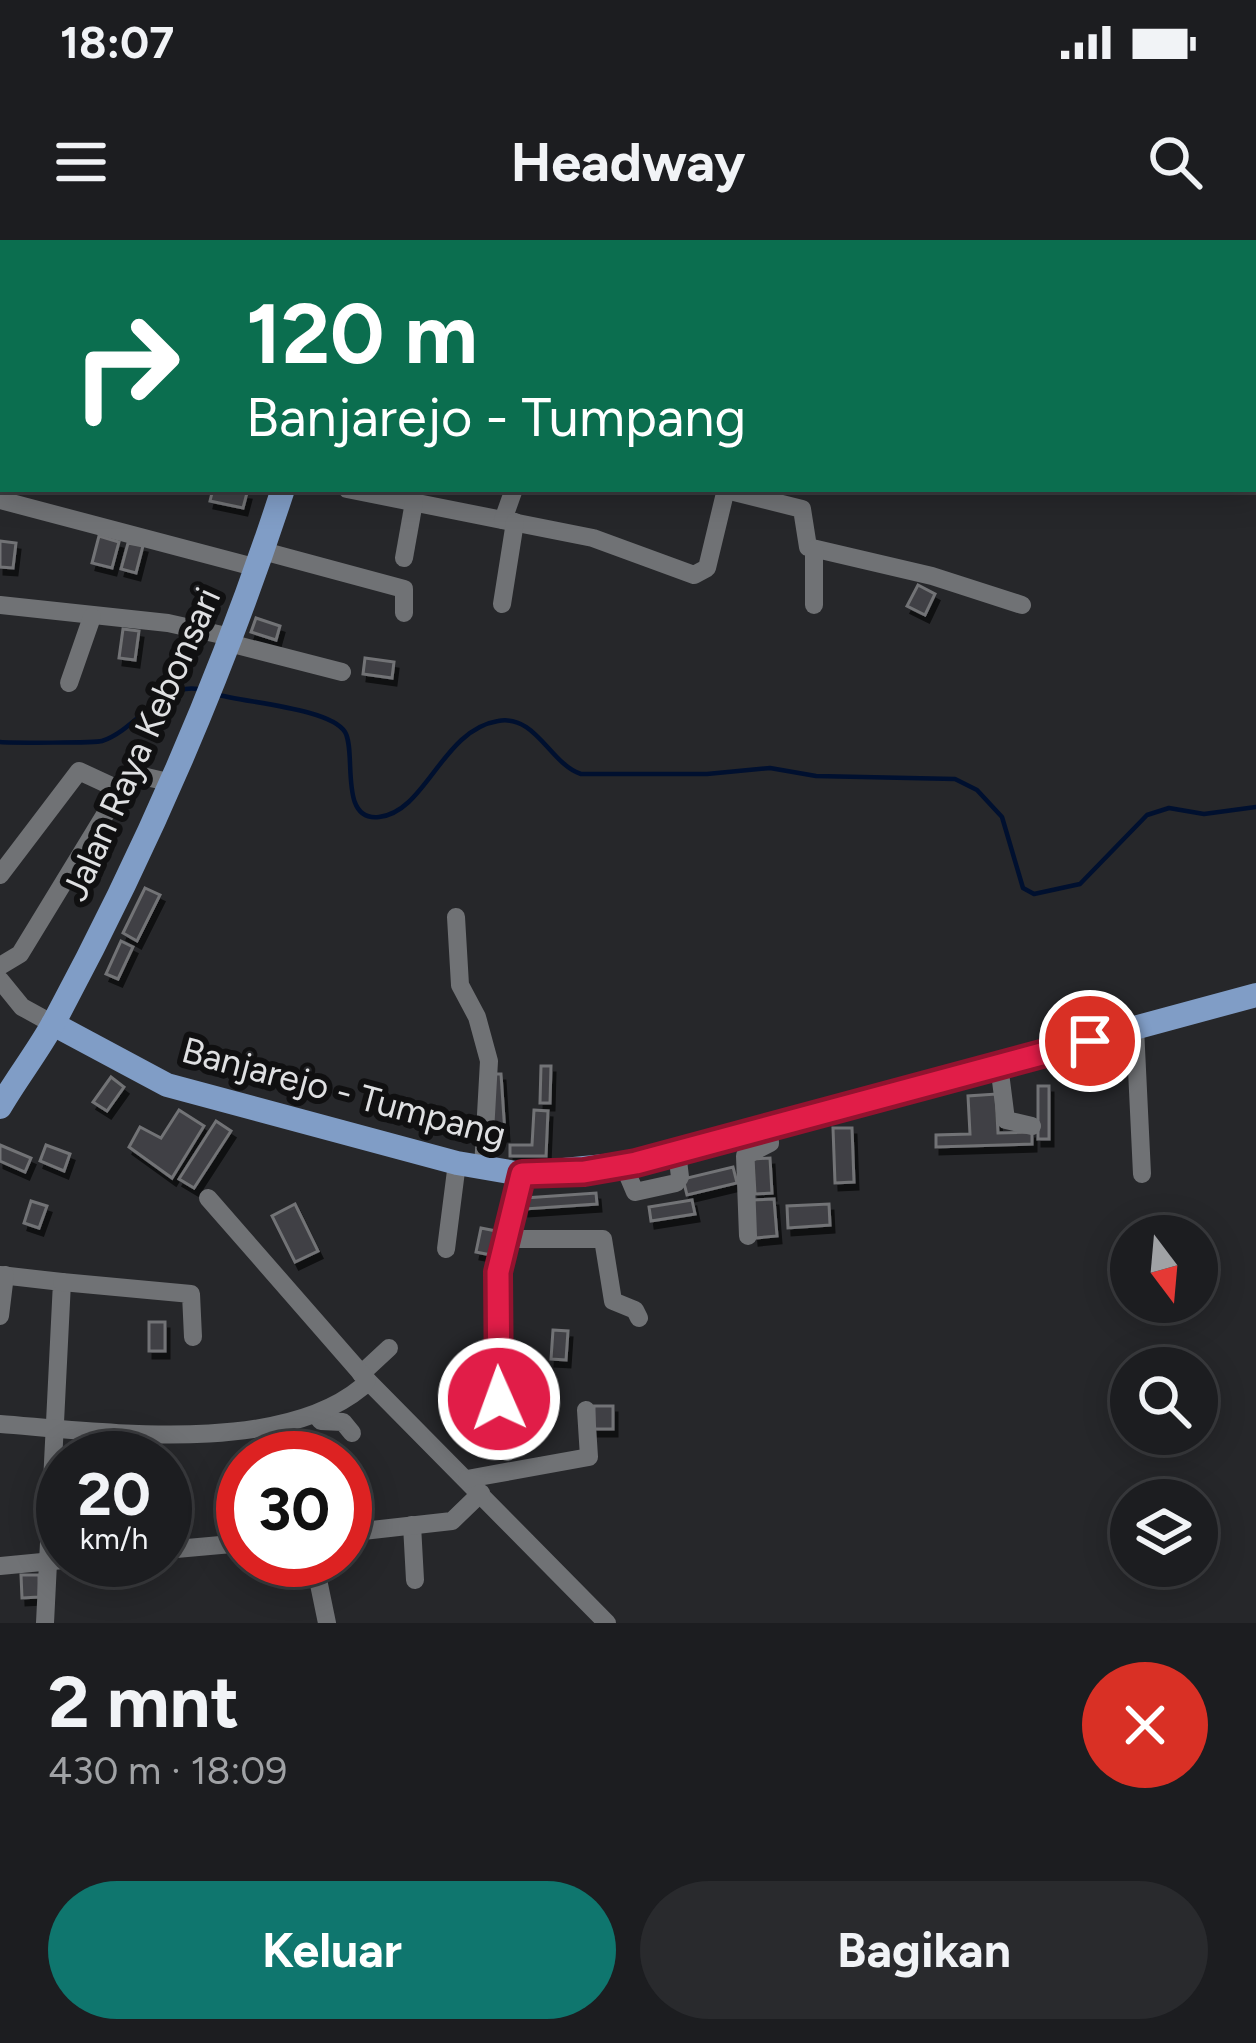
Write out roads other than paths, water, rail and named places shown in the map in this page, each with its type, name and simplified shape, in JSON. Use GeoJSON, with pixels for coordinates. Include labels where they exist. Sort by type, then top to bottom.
{"type":"FeatureCollection","features":[{"type":"Feature","properties":{"kind":"main road","name":"Jalan Raya Kebonsari"},"geometry":{"type":"LineString","coordinates":[[0,1107],[47,1032],[168,782],[230,640],[283,492]]}},
{"type":"Feature","properties":{"kind":"main road","name":"Banjarejo - Tumpang"},"geometry":{"type":"LineString","coordinates":[[47,1032],[167,1085],[458,1162],[522,1174],[625,1166],[1256,995]]}},
{"type":"Feature","properties":{"kind":"street"},"geometry":{"type":"LineString","coordinates":[[362,492],[593,538],[698,575],[707,568],[725,492]]}},
{"type":"Feature","properties":{"kind":"street"},"geometry":{"type":"LineString","coordinates":[[502,604],[514,492]]}},
{"type":"Feature","properties":{"kind":"street"},"geometry":{"type":"LineString","coordinates":[[737,492],[802,509],[804,540],[814,549],[932,576],[1022,605]]}},
{"type":"Feature","properties":{"kind":"street"},"geometry":{"type":"LineString","coordinates":[[0,500],[404,589],[404,614]]}},
{"type":"Feature","properties":{"kind":"street"},"geometry":{"type":"LineString","coordinates":[[404,558],[414,502]]}},
{"type":"Feature","properties":{"kind":"street"},"geometry":{"type":"LineString","coordinates":[[814,549],[814,604]]}},
{"type":"Feature","properties":{"kind":"street"},"geometry":{"type":"LineString","coordinates":[[0,605],[169,623],[342,672]]}},
{"type":"Feature","properties":{"kind":"street"},"geometry":{"type":"LineString","coordinates":[[69,683],[92,617]]}},
{"type":"Feature","properties":{"kind":"street"},"geometry":{"type":"LineString","coordinates":[[0,875],[80,771],[120,790]]}},
{"type":"Feature","properties":{"kind":"street"},"geometry":{"type":"LineString","coordinates":[[0,967],[20,955],[120,790],[138,775],[168,782]]}},
{"type":"Feature","properties":{"kind":"street"},"geometry":{"type":"LineString","coordinates":[[456,916],[460,988],[477,1017],[489,1061],[483,1168]]}},
{"type":"Feature","properties":{"kind":"street"},"geometry":{"type":"LineString","coordinates":[[0,980],[47,1032]]}},
{"type":"Feature","properties":{"kind":"street"},"geometry":{"type":"LineString","coordinates":[[1135,1028],[1142,1174]]}},
{"type":"Feature","properties":{"kind":"street"},"geometry":{"type":"LineString","coordinates":[[999,1065],[1006,1120],[1032,1126]]}},
{"type":"Feature","properties":{"kind":"street"},"geometry":{"type":"LineString","coordinates":[[748,1236],[745,1156],[770,1143],[769,1127]]}},
{"type":"Feature","properties":{"kind":"street"},"geometry":{"type":"LineString","coordinates":[[446,1249],[458,1162]]}},
{"type":"Feature","properties":{"kind":"street"},"geometry":{"type":"LineString","coordinates":[[507,1452],[496,1320],[498,1272],[522,1174]]}},
{"type":"Feature","properties":{"kind":"street"},"geometry":{"type":"LineString","coordinates":[[208,1198],[360,1384],[607,1623]]}},
{"type":"Feature","properties":{"kind":"street"},"geometry":{"type":"LineString","coordinates":[[506,1239],[603,1239],[614,1304],[634,1309],[639,1318]]}},
{"type":"Feature","properties":{"kind":"street"},"geometry":{"type":"LineString","coordinates":[[0,1316],[2,1275],[191,1294],[193,1337]]}},
{"type":"Feature","properties":{"kind":"street"},"geometry":{"type":"LineString","coordinates":[[54,1431],[62,1282]]}},
{"type":"Feature","properties":{"kind":"street"},"geometry":{"type":"LineString","coordinates":[[0,1424],[241,1431],[316,1415],[360,1384],[389,1348]]}},
{"type":"Feature","properties":{"kind":"street"},"geometry":{"type":"LineString","coordinates":[[372,1530],[452,1521],[474,1493],[589,1457],[586,1410]]}},
{"type":"Feature","properties":{"kind":"street"},"geometry":{"type":"LineString","coordinates":[[316,1415],[322,1421],[343,1422],[350,1431]]}},
{"type":"Feature","properties":{"kind":"street"},"geometry":{"type":"LineString","coordinates":[[412,1526],[415,1580]]}},
{"type":"Feature","properties":{"kind":"street"},"geometry":{"type":"LineString","coordinates":[[0,1566],[36,1563]]}},
{"type":"Feature","properties":{"kind":"street"},"geometry":{"type":"LineString","coordinates":[[46,1623],[52,1587]]}},
{"type":"Feature","properties":{"kind":"street"},"geometry":{"type":"LineString","coordinates":[[320,1587],[327,1623]]}},
{"type":"Feature","properties":{"kind":"waterway"},"geometry":{"type":"LineString","coordinates":[[0,742],[102,741],[172,693],[198,689]]}},
{"type":"Feature","properties":{"kind":"waterway"},"geometry":{"type":"LineString","coordinates":[[215,694],[305,712],[336,724],[348,742],[353,798],[366,816],[395,812],[423,787],[462,739],[498,721],[523,725],[560,761],[581,774],[707,774],[770,768],[816,776],[955,779],[977,790],[1002,817],[1023,888],[1034,894],[1080,884],[1147,815],[1169,808],[1204,814],[1256,807]]}}]}
